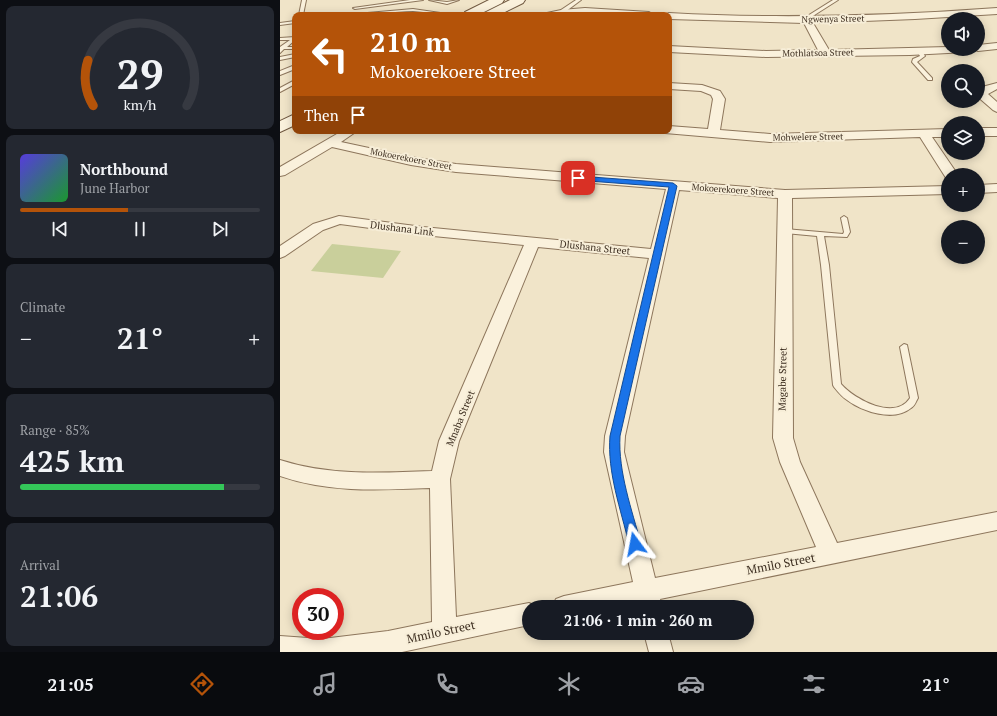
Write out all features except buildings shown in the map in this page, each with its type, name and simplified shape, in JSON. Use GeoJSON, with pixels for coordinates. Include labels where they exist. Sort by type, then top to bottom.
{"type":"FeatureCollection","features":[{"type":"Feature","properties":{"kind":"main road"},"geometry":{"type":"LineString","coordinates":[[480,12],[501,7],[519,0]]}},
{"type":"Feature","properties":{"kind":"main road"},"geometry":{"type":"LineString","coordinates":[[280,112],[292,106]]}},
{"type":"Feature","properties":{"kind":"main road"},"geometry":{"type":"LineString","coordinates":[[280,127],[292,121]]}},
{"type":"Feature","properties":{"kind":"street","name":"Ngwenya Street"},"geometry":{"type":"LineString","coordinates":[[672,16],[747,20],[805,20],[913,18],[997,11]]}},
{"type":"Feature","properties":{"kind":"street"},"geometry":{"type":"LineString","coordinates":[[563,12],[594,12]]}},
{"type":"Feature","properties":{"kind":"street"},"geometry":{"type":"LineString","coordinates":[[805,20],[824,53]]}},
{"type":"Feature","properties":{"kind":"street"},"geometry":{"type":"LineString","coordinates":[[985,47],[997,46]]}},
{"type":"Feature","properties":{"kind":"street","name":"Mothlatsoa Street"},"geometry":{"type":"LineString","coordinates":[[672,49],[756,54],[941,50]]}},
{"type":"Feature","properties":{"kind":"street"},"geometry":{"type":"LineString","coordinates":[[672,86],[702,88],[716,93],[719,99],[713,133]]}},
{"type":"Feature","properties":{"kind":"street"},"geometry":{"type":"LineString","coordinates":[[997,86],[986,89],[981,94],[997,108]]}},
{"type":"Feature","properties":{"kind":"street","name":"Mohwelere Street"},"geometry":{"type":"LineString","coordinates":[[672,130],[770,138],[941,133]]}},
{"type":"Feature","properties":{"kind":"street"},"geometry":{"type":"LineString","coordinates":[[985,132],[997,132]]}},
{"type":"Feature","properties":{"kind":"street"},"geometry":{"type":"LineString","coordinates":[[280,172],[346,134]]}},
{"type":"Feature","properties":{"kind":"street"},"geometry":{"type":"LineString","coordinates":[[924,134],[947,168]]}},
{"type":"Feature","properties":{"kind":"street","name":"Mokoerekoere Street"},"geometry":{"type":"LineString","coordinates":[[330,143],[411,161],[456,168],[673,186],[785,194],[941,190]]}},
{"type":"Feature","properties":{"kind":"street"},"geometry":{"type":"LineString","coordinates":[[648,599],[614,452],[615,436],[673,186]]}},
{"type":"Feature","properties":{"kind":"street"},"geometry":{"type":"LineString","coordinates":[[985,189],[997,188]]}},
{"type":"Feature","properties":{"kind":"street","name":"Magabe Street"},"geometry":{"type":"LineString","coordinates":[[785,194],[783,438],[790,462],[831,555]]}},
{"type":"Feature","properties":{"kind":"street","name":"Dlushana Link"},"geometry":{"type":"LineString","coordinates":[[280,253],[318,227],[339,220],[423,231],[533,240]]}},
{"type":"Feature","properties":{"kind":"street","name":"Dlushana Street"},"geometry":{"type":"LineString","coordinates":[[533,240],[657,254]]}},
{"type":"Feature","properties":{"kind":"street","name":"Mnaba Street"},"geometry":{"type":"LineString","coordinates":[[444,631],[440,479],[449,441],[533,240]]}},
{"type":"Feature","properties":{"kind":"street"},"geometry":{"type":"LineString","coordinates":[[280,468],[321,478],[369,482],[440,479]]}},
{"type":"Feature","properties":{"kind":"street","name":"Mmilo Street"},"geometry":{"type":"LineString","coordinates":[[638,600],[648,599],[831,555],[997,521]]}},
{"type":"Feature","properties":{"kind":"street","name":"Mmilo Street"},"geometry":{"type":"LineString","coordinates":[[280,648],[322,650],[388,643],[522,615]]}},
{"type":"Feature","properties":{"kind":"street"},"geometry":{"type":"LineString","coordinates":[[658,640],[661,652]]}},
{"type":"Feature","properties":{"kind":"lane"},"geometry":{"type":"LineString","coordinates":[[301,12],[304,1],[310,0]]}},
{"type":"Feature","properties":{"kind":"lane"},"geometry":{"type":"LineString","coordinates":[[355,8],[421,0]]}},
{"type":"Feature","properties":{"kind":"lane"},"geometry":{"type":"LineString","coordinates":[[431,0],[447,3],[457,0]]}},
{"type":"Feature","properties":{"kind":"lane"},"geometry":{"type":"LineString","coordinates":[[563,12],[580,0]]}},
{"type":"Feature","properties":{"kind":"lane"},"geometry":{"type":"LineString","coordinates":[[805,20],[836,0]]}},
{"type":"Feature","properties":{"kind":"lane"},"geometry":{"type":"LineString","coordinates":[[390,12],[413,10],[429,12]]}},
{"type":"Feature","properties":{"kind":"lane"},"geometry":{"type":"LineString","coordinates":[[280,24],[292,19]]}},
{"type":"Feature","properties":{"kind":"lane"},"geometry":{"type":"LineString","coordinates":[[286,22],[292,22]]}},
{"type":"Feature","properties":{"kind":"lane"},"geometry":{"type":"LineString","coordinates":[[281,50],[280,40],[292,38]]}},
{"type":"Feature","properties":{"kind":"lane"},"geometry":{"type":"LineString","coordinates":[[281,50],[292,41]]}},
{"type":"Feature","properties":{"kind":"lane"},"geometry":{"type":"LineString","coordinates":[[281,50],[292,48]]}},
{"type":"Feature","properties":{"kind":"lane"},"geometry":{"type":"LineString","coordinates":[[919,51],[923,56],[914,62],[930,79]]}},
{"type":"Feature","properties":{"kind":"lane"},"geometry":{"type":"LineString","coordinates":[[280,59],[292,57]]}},
{"type":"Feature","properties":{"kind":"lane"},"geometry":{"type":"LineString","coordinates":[[280,74],[292,69]]}},
{"type":"Feature","properties":{"kind":"lane"},"geometry":{"type":"LineString","coordinates":[[280,90],[292,84]]}},
{"type":"Feature","properties":{"kind":"lane"},"geometry":{"type":"LineString","coordinates":[[785,231],[842,237],[846,235],[844,218]]}},
{"type":"Feature","properties":{"kind":"lane"},"geometry":{"type":"LineString","coordinates":[[820,234],[825,265],[837,385],[851,399],[870,407],[886,410],[905,409],[912,404],[914,398],[904,346]]}},
{"type":"Feature","properties":{"kind":"green space"},"geometry":{"type":"Polygon","coordinates":[[[332,244],[401,251],[383,278],[311,271],[332,244]]]}},
{"type":"Feature","properties":{"kind":"route"},"geometry":{"type":"LineString","coordinates":[[578,178],[673,186],[615,436],[614,452],[616,467],[635,544]]}}]}
